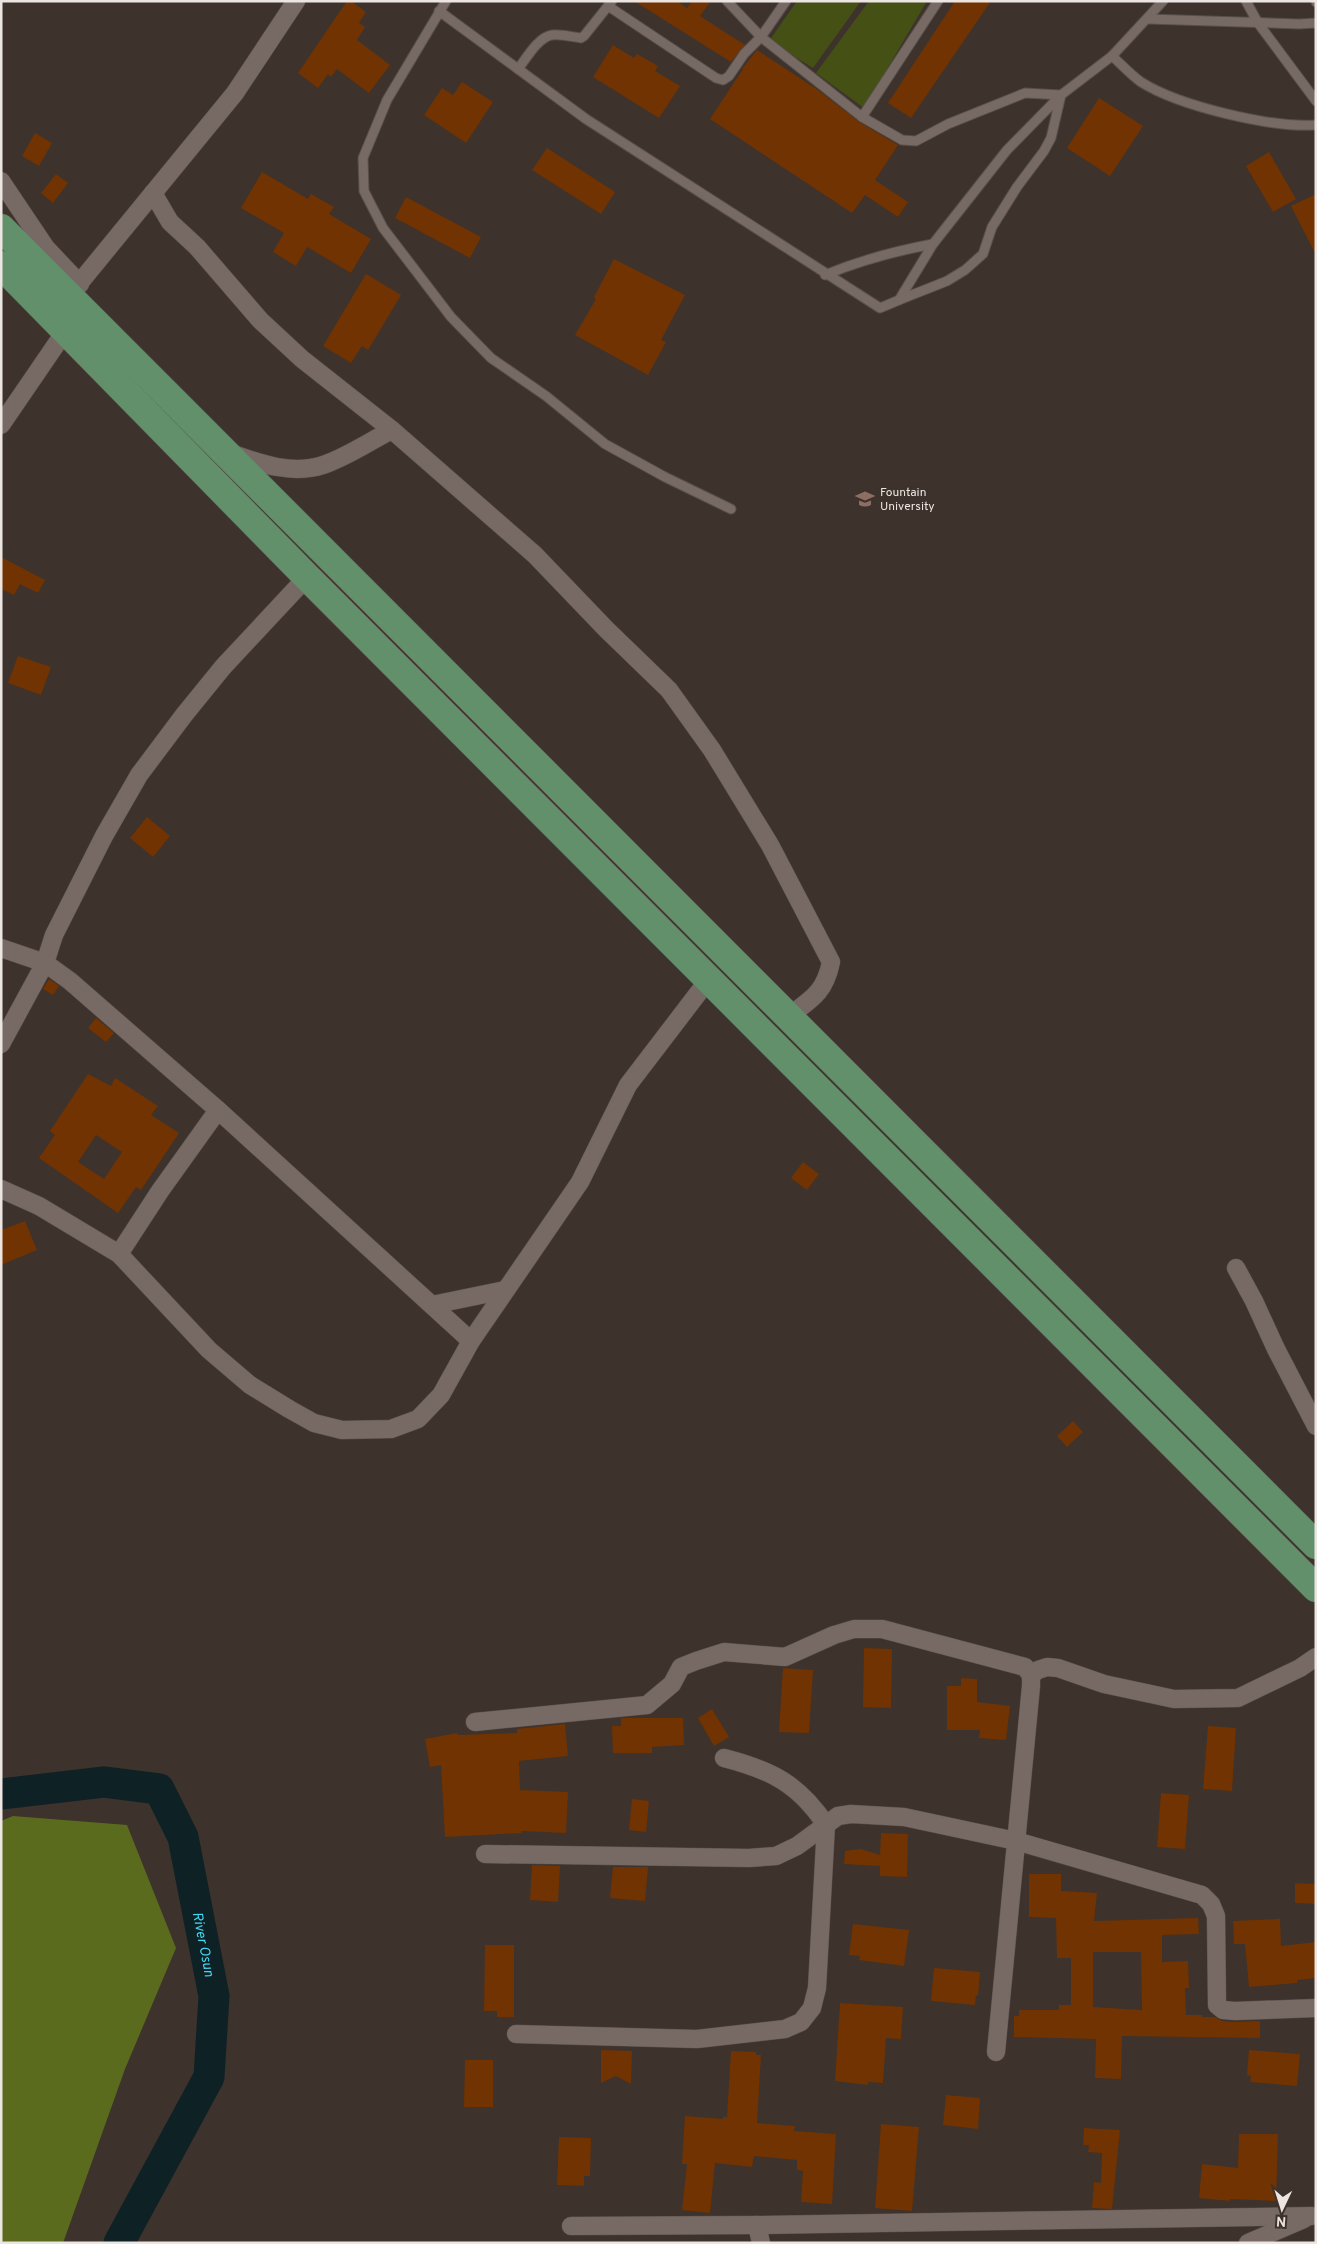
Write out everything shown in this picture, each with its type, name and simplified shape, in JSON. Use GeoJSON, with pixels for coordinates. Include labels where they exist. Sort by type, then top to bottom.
{"type":"FeatureCollection","features":[{"type":"Feature","properties":{"kind":"highway"},"geometry":{"type":"LineString","coordinates":[[1,228],[74,291],[225,451],[1316,1545]]}},
{"type":"Feature","properties":{"kind":"highway"},"geometry":{"type":"LineString","coordinates":[[1,264],[307,577],[1316,1588]]}},
{"type":"Feature","properties":{"kind":"street"},"geometry":{"type":"LineString","coordinates":[[1,181],[74,291],[235,93],[296,1]]}},
{"type":"Feature","properties":{"kind":"street"},"geometry":{"type":"LineString","coordinates":[[153,193],[170,222],[197,247],[260,320],[302,359],[392,430],[535,555],[606,629],[669,690],[712,750],[770,845],[831,962],[827,980],[814,998],[789,1016]]}},
{"type":"Feature","properties":{"kind":"street"},"geometry":{"type":"LineString","coordinates":[[1,426],[66,330]]}},
{"type":"Feature","properties":{"kind":"street"},"geometry":{"type":"LineString","coordinates":[[225,451],[263,465],[288,469],[322,465],[392,430]]}},
{"type":"Feature","properties":{"kind":"street"},"geometry":{"type":"LineString","coordinates":[[1,1044],[44,963],[54,935],[104,836],[139,775],[184,715],[224,667],[307,577]]}},
{"type":"Feature","properties":{"kind":"street"},"geometry":{"type":"LineString","coordinates":[[1,948],[44,963],[70,981],[218,1110],[471,1341]]}},
{"type":"Feature","properties":{"kind":"street"},"geometry":{"type":"LineString","coordinates":[[1,1189],[39,1206],[119,1254],[209,1350],[250,1384],[314,1424],[342,1430],[391,1429],[418,1419],[441,1395],[471,1341],[580,1182],[628,1085],[709,979]]}},
{"type":"Feature","properties":{"kind":"street"},"geometry":{"type":"LineString","coordinates":[[119,1254],[160,1191],[218,1110]]}},
{"type":"Feature","properties":{"kind":"street"},"geometry":{"type":"LineString","coordinates":[[1236,1268],[1316,1426]]}},
{"type":"Feature","properties":{"kind":"street"},"geometry":{"type":"LineString","coordinates":[[432,1306],[505,1290]]}},
{"type":"Feature","properties":{"kind":"street"},"geometry":{"type":"LineString","coordinates":[[475,1722],[647,1705],[672,1684],[681,1667],[696,1661],[724,1652],[785,1658],[834,1635],[854,1629],[882,1629],[1025,1668],[1030,1675],[1032,1686],[996,2052]]}},
{"type":"Feature","properties":{"kind":"street"},"geometry":{"type":"LineString","coordinates":[[1030,1675],[1047,1667],[1058,1668],[1104,1684],[1174,1699],[1238,1698],[1300,1668],[1316,1657]]}},
{"type":"Feature","properties":{"kind":"street"},"geometry":{"type":"LineString","coordinates":[[516,2034],[697,2039],[785,2029],[801,2022],[812,2008],[817,1988],[826,1826],[813,1806],[798,1790],[771,1774],[744,1763],[724,1758]]}},
{"type":"Feature","properties":{"kind":"street"},"geometry":{"type":"LineString","coordinates":[[484,1854],[749,1858],[776,1856],[790,1850],[838,1816],[850,1814],[904,1817],[1016,1841],[1202,1895],[1211,1904],[1216,1916],[1217,2005],[1223,2010],[1316,2008]]}},
{"type":"Feature","properties":{"kind":"street"},"geometry":{"type":"LineString","coordinates":[[571,2226],[757,2225],[1314,2215]]}},
{"type":"Feature","properties":{"kind":"street"},"geometry":{"type":"LineString","coordinates":[[1248,2243],[1314,2215]]}},
{"type":"Feature","properties":{"kind":"street"},"geometry":{"type":"LineString","coordinates":[[1240,2217],[1243,2243]]}},
{"type":"Feature","properties":{"kind":"street"},"geometry":{"type":"LineString","coordinates":[[757,2225],[760,2243]]}},
{"type":"Feature","properties":{"kind":"lane"},"geometry":{"type":"LineString","coordinates":[[446,1],[387,100],[363,158],[364,191],[383,228],[451,317],[491,358],[546,396],[605,444],[665,477],[731,509]]}},
{"type":"Feature","properties":{"kind":"lane"},"geometry":{"type":"LineString","coordinates":[[727,1],[761,37],[862,117],[902,140],[916,141],[948,124],[1025,93],[1061,95]]}},
{"type":"Feature","properties":{"kind":"lane"},"geometry":{"type":"LineString","coordinates":[[518,69],[540,42],[547,37],[553,35],[581,38],[584,36],[610,4],[716,78],[723,80],[729,76],[744,54],[761,37],[786,1]]}},
{"type":"Feature","properties":{"kind":"lane"},"geometry":{"type":"LineString","coordinates":[[862,117],[938,1]]}},
{"type":"Feature","properties":{"kind":"lane"},"geometry":{"type":"LineString","coordinates":[[899,300],[933,244],[1007,150],[1061,95],[1112,56],[1163,1]]}},
{"type":"Feature","properties":{"kind":"lane"},"geometry":{"type":"LineString","coordinates":[[1246,1],[1258,23],[1316,101]]}},
{"type":"Feature","properties":{"kind":"lane"},"geometry":{"type":"LineString","coordinates":[[439,10],[586,119],[880,308],[953,277],[965,270],[982,254],[992,227],[1016,187],[1044,151],[1051,138],[1061,95]]}},
{"type":"Feature","properties":{"kind":"lane"},"geometry":{"type":"LineString","coordinates":[[1148,19],[1316,23]]}},
{"type":"Feature","properties":{"kind":"lane"},"geometry":{"type":"LineString","coordinates":[[1112,56],[1140,81],[1168,96],[1207,108],[1266,121],[1296,126],[1316,125]]}},
{"type":"Feature","properties":{"kind":"lane"},"geometry":{"type":"LineString","coordinates":[[826,275],[864,260],[933,244]]}},
{"type":"Feature","properties":{"kind":"green space"},"geometry":{"type":"Polygon","coordinates":[[[797,1],[861,1],[813,68],[769,41],[797,1]]]}},
{"type":"Feature","properties":{"kind":"green space"},"geometry":{"type":"Polygon","coordinates":[[[869,1],[927,1],[864,108],[816,73],[869,1]]]}},
{"type":"Feature","properties":{"kind":"green space"},"geometry":{"type":"Polygon","coordinates":[[[13,1816],[127,1825],[176,1948],[125,2069],[63,2243],[1,2243],[1,1821],[13,1816]]]}},
{"type":"Feature","properties":{"kind":"building"},"geometry":{"type":"Polygon","coordinates":[[[347,1],[351,1],[366,12],[359,23],[365,27],[357,40],[390,65],[369,93],[337,69],[331,77],[328,74],[318,88],[298,73],[347,1]]]}},
{"type":"Feature","properties":{"kind":"building"},"geometry":{"type":"Polygon","coordinates":[[[634,1],[677,1],[687,8],[692,1],[711,1],[700,16],[745,45],[731,62],[634,1]]]}},
{"type":"Feature","properties":{"kind":"building"},"geometry":{"type":"Polygon","coordinates":[[[955,1],[991,1],[911,118],[888,103],[955,1]]]}},
{"type":"Feature","properties":{"kind":"building"},"geometry":{"type":"Polygon","coordinates":[[[613,45],[634,58],[637,54],[658,66],[655,71],[680,86],[659,118],[593,77],[613,45]]]}},
{"type":"Feature","properties":{"kind":"building"},"geometry":{"type":"Polygon","coordinates":[[[757,50],[818,90],[859,122],[898,145],[875,180],[908,202],[898,217],[865,195],[852,213],[710,119],[742,69],[757,50]]]}},
{"type":"Feature","properties":{"kind":"building"},"geometry":{"type":"Polygon","coordinates":[[[462,82],[493,102],[466,143],[424,115],[442,88],[453,95],[462,82]]]}},
{"type":"Feature","properties":{"kind":"building"},"geometry":{"type":"Polygon","coordinates":[[[1099,98],[1143,126],[1110,176],[1067,148],[1099,98]]]}},
{"type":"Feature","properties":{"kind":"building"},"geometry":{"type":"Polygon","coordinates":[[[35,133],[52,143],[39,166],[22,156],[35,133]]]}},
{"type":"Feature","properties":{"kind":"building"},"geometry":{"type":"Polygon","coordinates":[[[547,148],[615,192],[601,214],[532,170],[547,148]]]}},
{"type":"Feature","properties":{"kind":"building"},"geometry":{"type":"Polygon","coordinates":[[[1269,152],[1296,199],[1273,212],[1246,166],[1269,152]]]}},
{"type":"Feature","properties":{"kind":"building"},"geometry":{"type":"Polygon","coordinates":[[[262,172],[308,199],[311,194],[334,207],[329,214],[371,239],[351,273],[307,247],[296,266],[273,252],[284,233],[241,208],[262,172]]]}},
{"type":"Feature","properties":{"kind":"building"},"geometry":{"type":"Polygon","coordinates":[[[56,174],[68,183],[53,203],[41,193],[56,174]]]}},
{"type":"Feature","properties":{"kind":"building"},"geometry":{"type":"Polygon","coordinates":[[[1316,194],[1316,255],[1291,206],[1316,194]]]}},
{"type":"Feature","properties":{"kind":"building"},"geometry":{"type":"Polygon","coordinates":[[[406,197],[481,237],[470,258],[395,218],[406,197]]]}},
{"type":"Feature","properties":{"kind":"building"},"geometry":{"type":"Polygon","coordinates":[[[614,259],[685,295],[661,340],[666,342],[648,375],[575,335],[596,299],[594,297],[614,259]]]}},
{"type":"Feature","properties":{"kind":"building"},"geometry":{"type":"Polygon","coordinates":[[[366,274],[401,295],[368,350],[362,346],[351,363],[323,346],[366,274]]]}},
{"type":"Feature","properties":{"kind":"building"},"geometry":{"type":"Polygon","coordinates":[[[1,557],[45,580],[38,593],[20,584],[14,595],[1,589],[1,557]]]}},
{"type":"Feature","properties":{"kind":"building"},"geometry":{"type":"Polygon","coordinates":[[[18,656],[51,667],[41,695],[8,683],[18,656]]]}},
{"type":"Feature","properties":{"kind":"building"},"geometry":{"type":"Polygon","coordinates":[[[147,817],[170,836],[153,857],[130,838],[147,817]]]}},
{"type":"Feature","properties":{"kind":"building"},"geometry":{"type":"Polygon","coordinates":[[[49,979],[59,986],[53,995],[43,989],[49,979]]]}},
{"type":"Feature","properties":{"kind":"building"},"geometry":{"type":"Polygon","coordinates":[[[96,1018],[114,1033],[106,1042],[88,1028],[96,1018]]]}},
{"type":"Feature","properties":{"kind":"building"},"geometry":{"type":"Polygon","coordinates":[[[88,1074],[111,1086],[115,1078],[158,1106],[151,1115],[179,1133],[141,1190],[136,1187],[118,1213],[39,1158],[55,1135],[50,1131],[88,1074]],[[96,1135],[78,1162],[104,1179],[122,1152],[96,1135]]]}},
{"type":"Feature","properties":{"kind":"building"},"geometry":{"type":"Polygon","coordinates":[[[803,1162],[819,1174],[807,1190],[791,1178],[803,1162]]]}},
{"type":"Feature","properties":{"kind":"building"},"geometry":{"type":"Polygon","coordinates":[[[25,1221],[37,1250],[1,1265],[1,1230],[25,1221]]]}},
{"type":"Feature","properties":{"kind":"building"},"geometry":{"type":"Polygon","coordinates":[[[1073,1421],[1083,1432],[1067,1447],[1057,1436],[1073,1421]]]}},
{"type":"Feature","properties":{"kind":"building"},"geometry":{"type":"Polygon","coordinates":[[[864,1648],[892,1649],[891,1708],[863,1707],[864,1648]]]}},
{"type":"Feature","properties":{"kind":"building"},"geometry":{"type":"Polygon","coordinates":[[[783,1668],[813,1670],[809,1733],[779,1732],[783,1668]]]}},
{"type":"Feature","properties":{"kind":"building"},"geometry":{"type":"Polygon","coordinates":[[[961,1678],[977,1679],[977,1702],[1010,1706],[1006,1740],[979,1738],[980,1730],[947,1730],[947,1686],[961,1686],[961,1678]]]}},
{"type":"Feature","properties":{"kind":"building"},"geometry":{"type":"Polygon","coordinates":[[[712,1709],[729,1737],[714,1746],[698,1718],[712,1709]]]}},
{"type":"Feature","properties":{"kind":"building"},"geometry":{"type":"Polygon","coordinates":[[[621,1718],[683,1718],[684,1745],[652,1747],[652,1753],[613,1753],[612,1726],[621,1726],[621,1718]]]}},
{"type":"Feature","properties":{"kind":"building"},"geometry":{"type":"Polygon","coordinates":[[[565,1724],[568,1756],[519,1761],[520,1790],[568,1792],[566,1833],[521,1831],[522,1833],[445,1837],[441,1765],[430,1767],[425,1739],[457,1733],[458,1735],[517,1733],[517,1729],[565,1724]]]}},
{"type":"Feature","properties":{"kind":"building"},"geometry":{"type":"Polygon","coordinates":[[[1208,1726],[1236,1728],[1232,1791],[1203,1789],[1208,1726]]]}},
{"type":"Feature","properties":{"kind":"building"},"geometry":{"type":"Polygon","coordinates":[[[1161,1793],[1189,1795],[1185,1849],[1157,1847],[1161,1793]]]}},
{"type":"Feature","properties":{"kind":"building"},"geometry":{"type":"Polygon","coordinates":[[[632,1799],[649,1801],[646,1832],[629,1830],[632,1799]]]}},
{"type":"Feature","properties":{"kind":"building"},"geometry":{"type":"Polygon","coordinates":[[[881,1833],[908,1834],[907,1877],[880,1876],[880,1866],[844,1864],[845,1851],[861,1849],[880,1855],[881,1833]]]}},
{"type":"Feature","properties":{"kind":"building"},"geometry":{"type":"Polygon","coordinates":[[[532,1865],[560,1866],[558,1902],[530,1900],[532,1865]]]}},
{"type":"Feature","properties":{"kind":"building"},"geometry":{"type":"Polygon","coordinates":[[[613,1867],[648,1867],[645,1901],[610,1898],[613,1867]]]}},
{"type":"Feature","properties":{"kind":"building"},"geometry":{"type":"Polygon","coordinates":[[[1029,1874],[1061,1874],[1061,1891],[1097,1893],[1094,1921],[1198,1918],[1199,1934],[1162,1935],[1162,1962],[1188,1961],[1189,1988],[1185,1988],[1186,2015],[1202,2015],[1202,2017],[1215,2017],[1222,2021],[1234,2022],[1260,2021],[1260,2038],[1122,2036],[1121,2079],[1095,2078],[1096,2039],[1014,2037],[1014,2016],[1019,2016],[1019,2010],[1059,2010],[1059,2005],[1071,2005],[1071,1958],[1057,1958],[1056,1918],[1029,1917],[1029,1874]],[[1093,1952],[1093,2007],[1142,2010],[1141,1952],[1093,1952]]]}},
{"type":"Feature","properties":{"kind":"building"},"geometry":{"type":"Polygon","coordinates":[[[1295,1883],[1316,1884],[1316,1904],[1295,1903],[1295,1883]]]}},
{"type":"Feature","properties":{"kind":"building"},"geometry":{"type":"Polygon","coordinates":[[[1280,1919],[1281,1946],[1316,1942],[1316,1978],[1297,1980],[1297,1983],[1249,1987],[1245,1944],[1234,1944],[1233,1921],[1280,1919]]]}},
{"type":"Feature","properties":{"kind":"building"},"geometry":{"type":"Polygon","coordinates":[[[853,1924],[909,1930],[904,1966],[859,1960],[860,1956],[849,1955],[853,1924]]]}},
{"type":"Feature","properties":{"kind":"building"},"geometry":{"type":"Polygon","coordinates":[[[485,1945],[514,1945],[514,2017],[497,2017],[497,2011],[484,2011],[485,1945]]]}},
{"type":"Feature","properties":{"kind":"building"},"geometry":{"type":"Polygon","coordinates":[[[934,1968],[980,1972],[978,1996],[976,1995],[975,2005],[931,2001],[934,1968]]]}},
{"type":"Feature","properties":{"kind":"building"},"geometry":{"type":"Polygon","coordinates":[[[840,2003],[903,2007],[901,2039],[886,2038],[883,2083],[868,2082],[868,2085],[835,2081],[840,2003]]]}},
{"type":"Feature","properties":{"kind":"building"},"geometry":{"type":"Polygon","coordinates":[[[601,2050],[632,2051],[631,2084],[616,2076],[601,2083],[601,2050]]]}},
{"type":"Feature","properties":{"kind":"building"},"geometry":{"type":"Polygon","coordinates":[[[1249,2050],[1300,2054],[1297,2086],[1250,2082],[1251,2076],[1247,2075],[1249,2050]]]}},
{"type":"Feature","properties":{"kind":"building"},"geometry":{"type":"Polygon","coordinates":[[[731,2051],[756,2052],[756,2055],[761,2055],[757,2123],[795,2126],[794,2131],[836,2134],[832,2204],[801,2202],[803,2171],[797,2170],[797,2160],[754,2156],[752,2167],[715,2163],[710,2213],[682,2210],[687,2164],[682,2164],[685,2116],[723,2119],[723,2117],[727,2117],[731,2051]]]}},
{"type":"Feature","properties":{"kind":"building"},"geometry":{"type":"Polygon","coordinates":[[[465,2060],[493,2060],[493,2107],[464,2107],[465,2060]]]}},
{"type":"Feature","properties":{"kind":"building"},"geometry":{"type":"Polygon","coordinates":[[[946,2095],[980,2098],[978,2129],[943,2125],[946,2095]]]}},
{"type":"Feature","properties":{"kind":"building"},"geometry":{"type":"Polygon","coordinates":[[[881,2124],[919,2127],[912,2211],[875,2208],[881,2124]]]}},
{"type":"Feature","properties":{"kind":"building"},"geometry":{"type":"Polygon","coordinates":[[[1084,2128],[1120,2130],[1112,2209],[1092,2208],[1094,2182],[1101,2183],[1102,2153],[1088,2152],[1089,2145],[1083,2145],[1084,2128]]]}},
{"type":"Feature","properties":{"kind":"building"},"geometry":{"type":"Polygon","coordinates":[[[1239,2134],[1278,2134],[1276,2201],[1230,2199],[1230,2201],[1199,2198],[1202,2164],[1238,2168],[1239,2134]]]}},
{"type":"Feature","properties":{"kind":"building"},"geometry":{"type":"Polygon","coordinates":[[[559,2137],[591,2138],[590,2176],[584,2176],[584,2186],[557,2185],[559,2137]]]}},
{"type":"Feature","properties":{"kind":"waterway","name":"River Osun"},"geometry":{"type":"LineString","coordinates":[[1,1794],[104,1782],[159,1789],[183,1837],[214,1996],[209,2077],[119,2243]]}},
{"type":"Feature","properties":{"kind":"place","name":"Fountain University"},"geometry":{"type":"Point","coordinates":[865,499]}}]}
